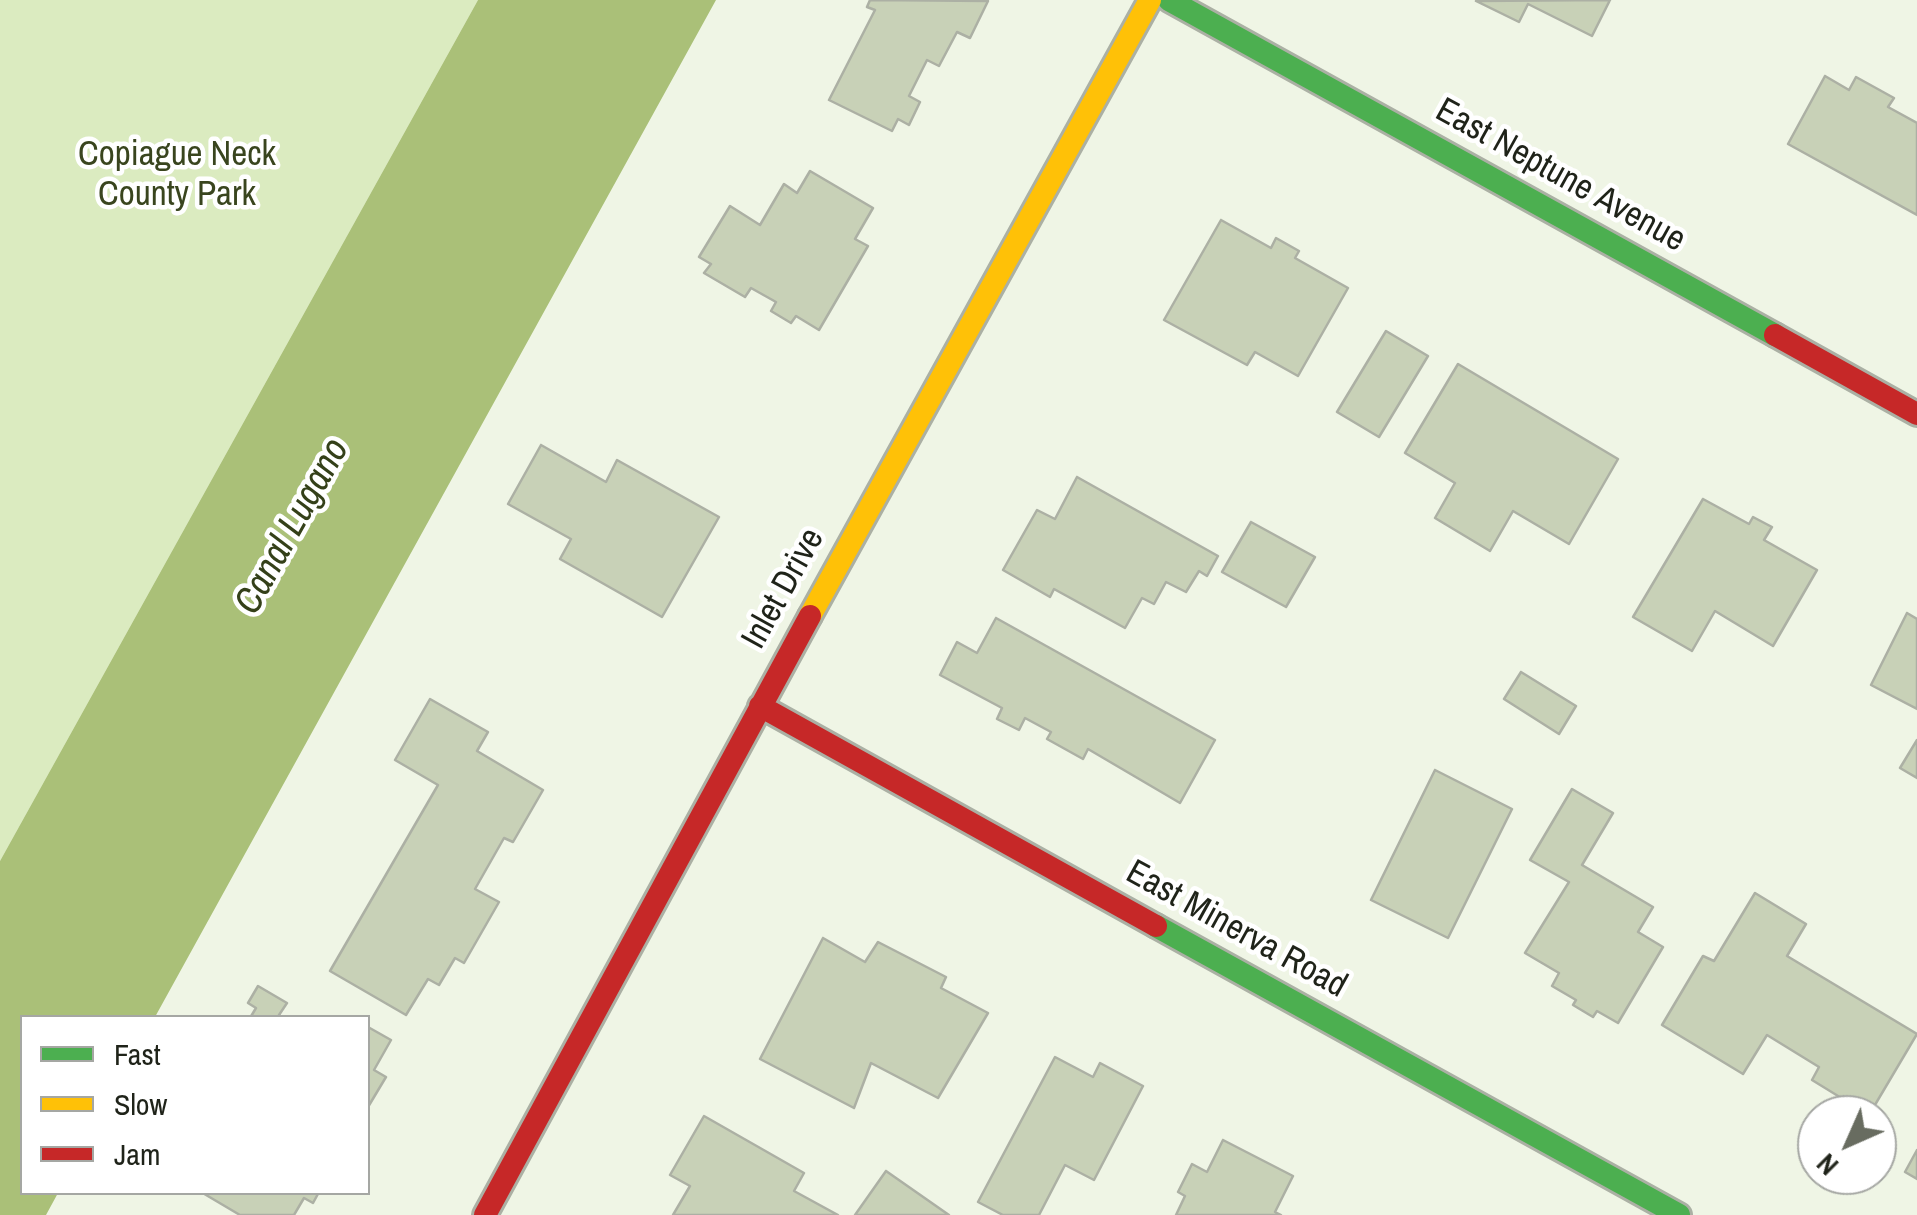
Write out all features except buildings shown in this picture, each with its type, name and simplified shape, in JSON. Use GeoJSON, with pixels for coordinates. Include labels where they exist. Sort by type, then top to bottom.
{"type":"FeatureCollection","features":[{"type":"Feature","properties":{"kind":"street","name":"Inlet Drive"},"geometry":{"type":"LineString","coordinates":[[486,1215],[760,706],[1150,0]]}},
{"type":"Feature","properties":{"kind":"street","name":"East Neptune Avenue"},"geometry":{"type":"LineString","coordinates":[[1169,0],[1917,414]]}},
{"type":"Feature","properties":{"kind":"street","name":"East Minerva Road"},"geometry":{"type":"LineString","coordinates":[[760,706],[1679,1215]]}},
{"type":"Feature","properties":{"kind":"green space","name":"Copiague Neck County Park"},"geometry":{"type":"Polygon","coordinates":[[[0,0],[478,0],[0,861],[0,0]]]}},
{"type":"Feature","properties":{"kind":"water","name":"Canal Lugano"},"geometry":{"type":"Polygon","coordinates":[[[478,0],[716,0],[156,1015],[20,1015],[20,1195],[57,1195],[46,1215],[0,1215],[0,861],[478,0]]]}},
{"type":"Feature","properties":{"kind":"traffic: fast"},"geometry":{"type":"LineString","coordinates":[[1169,0],[1775,335]]}},
{"type":"Feature","properties":{"kind":"traffic: fast"},"geometry":{"type":"LineString","coordinates":[[1156,926],[1679,1215]]}},
{"type":"Feature","properties":{"kind":"traffic: slow"},"geometry":{"type":"LineString","coordinates":[[810,616],[1150,0]]}},
{"type":"Feature","properties":{"kind":"traffic: jam"},"geometry":{"type":"LineString","coordinates":[[1775,335],[1917,414]]}},
{"type":"Feature","properties":{"kind":"traffic: jam"},"geometry":{"type":"LineString","coordinates":[[485,1215],[810,616]]}},
{"type":"Feature","properties":{"kind":"traffic: jam"},"geometry":{"type":"LineString","coordinates":[[760,706],[1156,926]]}}]}
